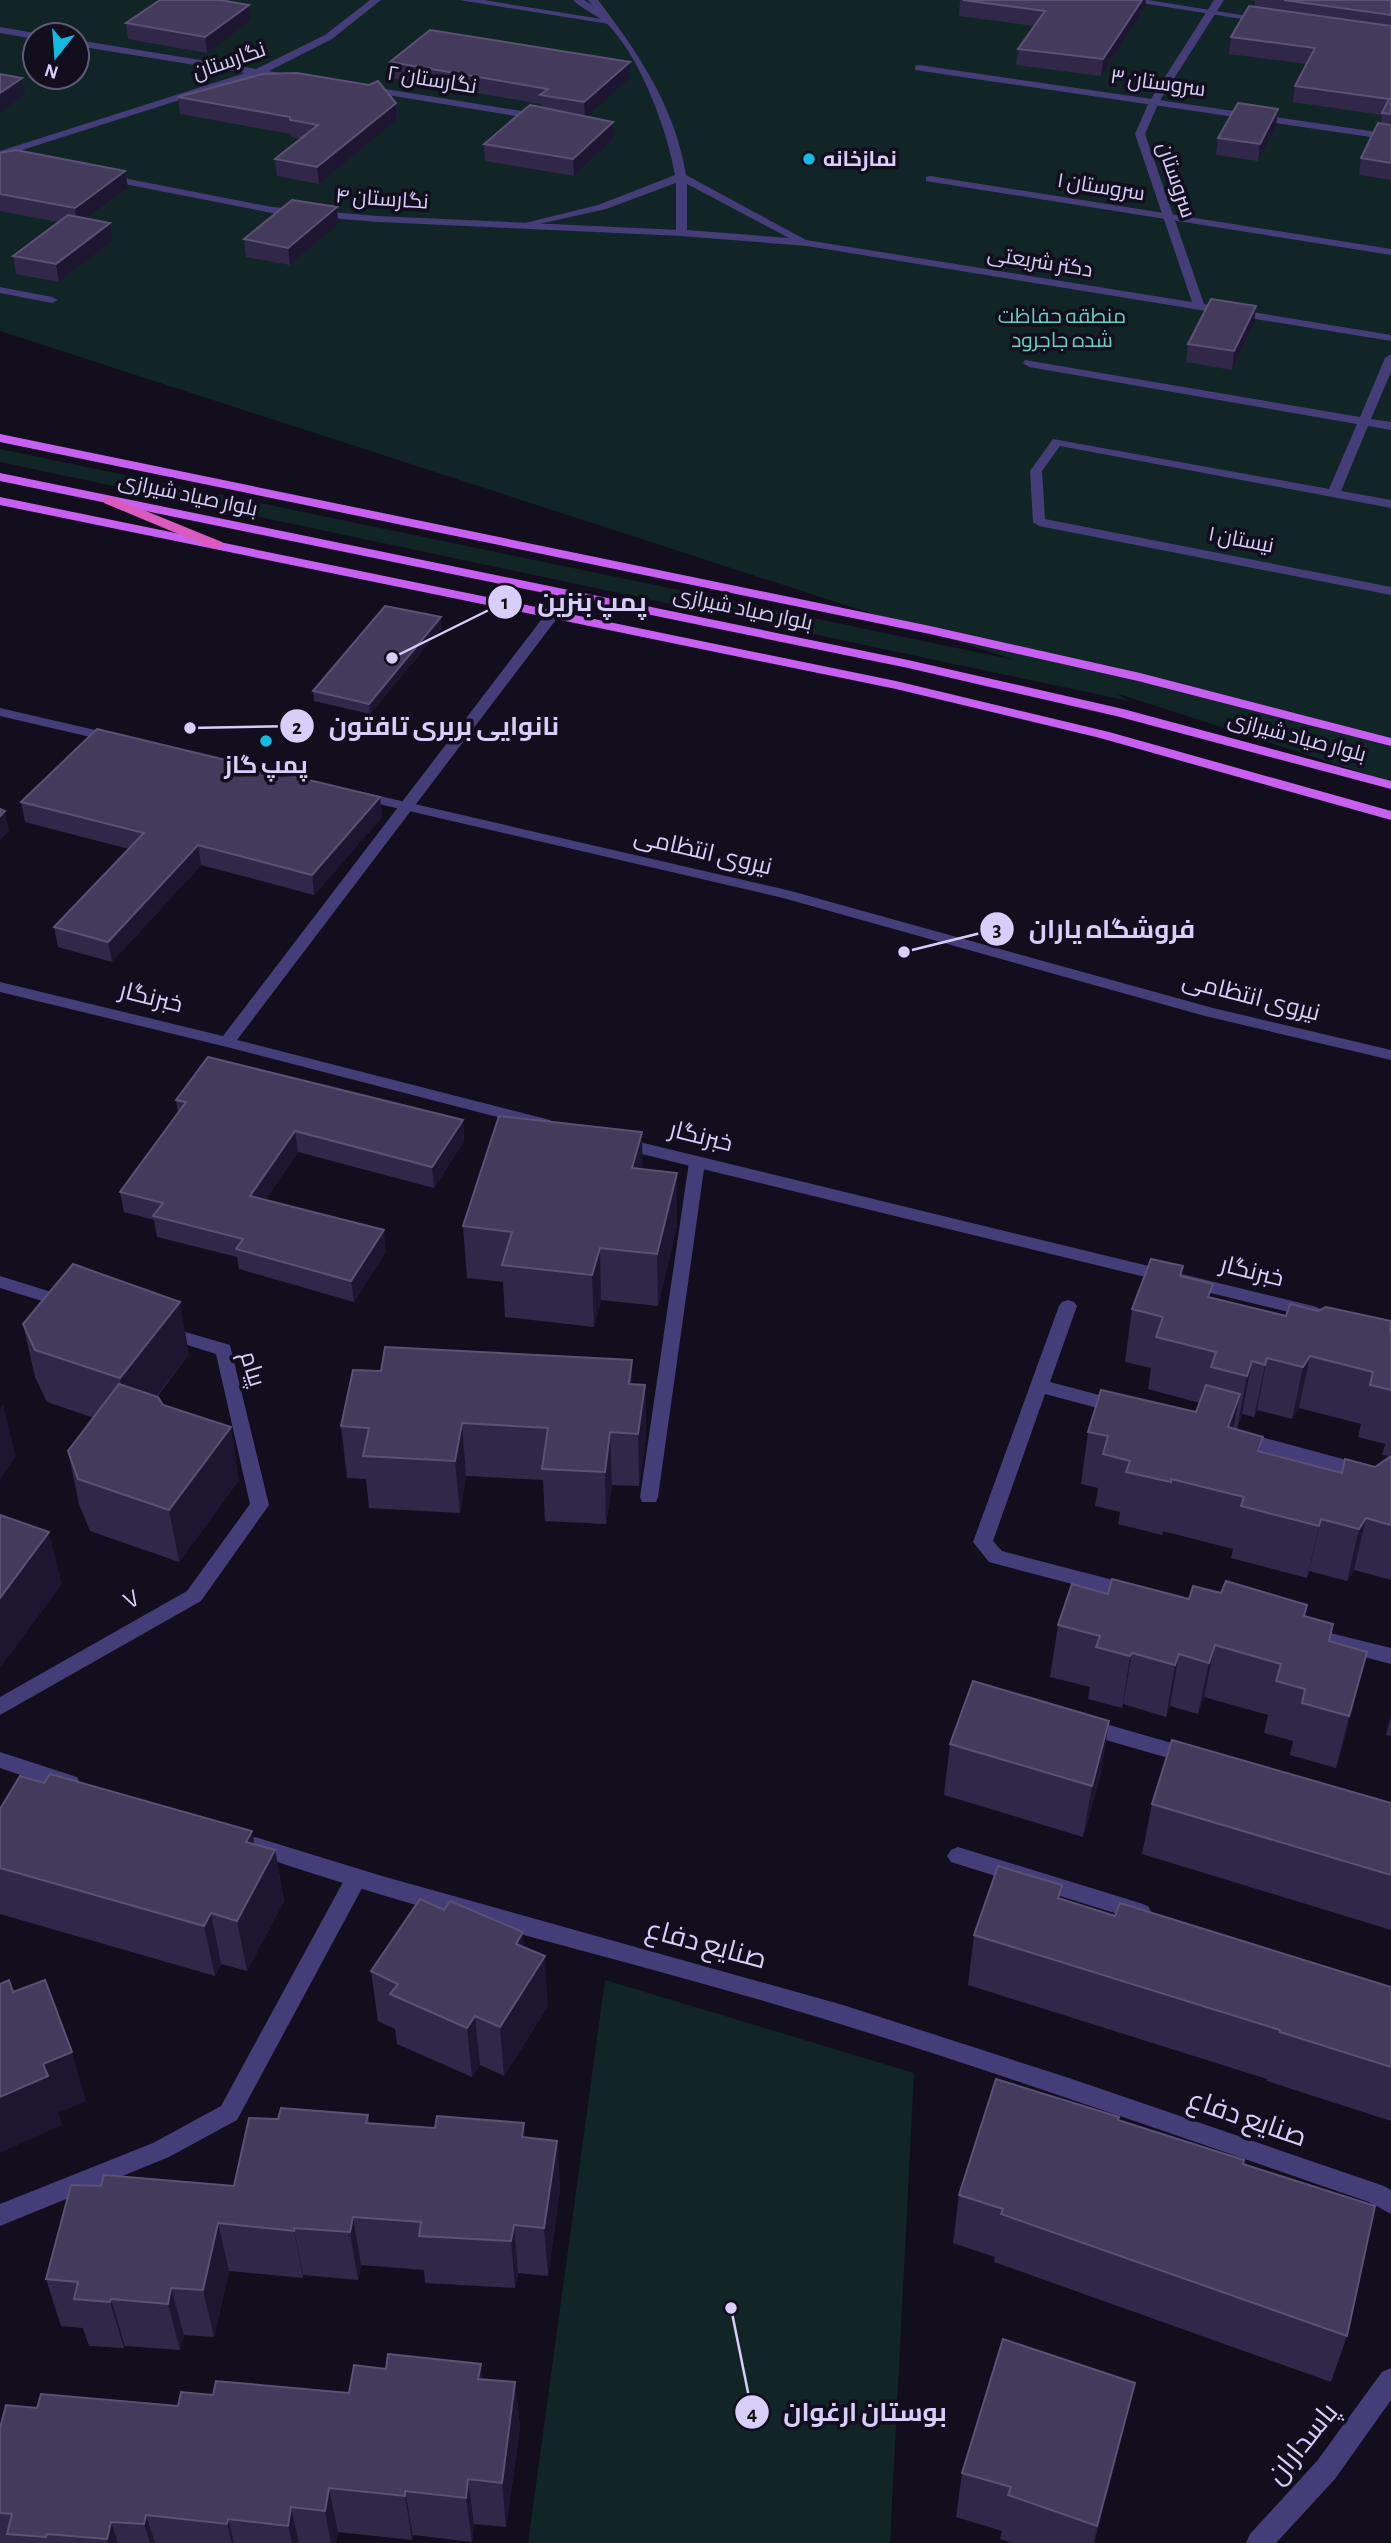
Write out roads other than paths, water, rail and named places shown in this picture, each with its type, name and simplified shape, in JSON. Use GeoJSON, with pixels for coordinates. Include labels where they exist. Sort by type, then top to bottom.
{"type":"FeatureCollection","features":[{"type":"Feature","properties":{"kind":"highway"},"geometry":{"type":"LineString","coordinates":[[109,500],[217,545]]}},
{"type":"Feature","properties":{"kind":"main road","name":"بلوار صیاد شیرازی"},"geometry":{"type":"LineString","coordinates":[[0,438],[930,630],[1140,677],[1391,742]]}},
{"type":"Feature","properties":{"kind":"main road","name":"بلوار صیاد شیرازی"},"geometry":{"type":"LineString","coordinates":[[0,477],[908,664],[1118,712],[1391,785]]}},
{"type":"Feature","properties":{"kind":"main road"},"geometry":{"type":"LineString","coordinates":[[0,501],[909,688],[1104,735],[1391,816]]}},
{"type":"Feature","properties":{"kind":"street","name":"نگارستان"},"geometry":{"type":"LineString","coordinates":[[0,156],[261,72],[312,49],[357,19],[376,0]]}},
{"type":"Feature","properties":{"kind":"street"},"geometry":{"type":"LineString","coordinates":[[464,0],[609,21]]}},
{"type":"Feature","properties":{"kind":"street"},"geometry":{"type":"LineString","coordinates":[[578,0],[609,21]]}},
{"type":"Feature","properties":{"kind":"street"},"geometry":{"type":"LineString","coordinates":[[593,0],[629,46],[662,106],[681,177],[681,233]]}},
{"type":"Feature","properties":{"kind":"street"},"geometry":{"type":"LineString","coordinates":[[1128,0],[1281,22]]}},
{"type":"Feature","properties":{"kind":"street","name":"سروستان"},"geometry":{"type":"LineString","coordinates":[[1199,307],[1140,134],[1154,102],[1219,0]]}},
{"type":"Feature","properties":{"kind":"street"},"geometry":{"type":"LineString","coordinates":[[0,30],[21,34]]}},
{"type":"Feature","properties":{"kind":"street"},"geometry":{"type":"LineString","coordinates":[[91,45],[302,79]]}},
{"type":"Feature","properties":{"kind":"street","name":"سروستان ۳"},"geometry":{"type":"LineString","coordinates":[[919,68],[1391,137]]}},
{"type":"Feature","properties":{"kind":"street","name":"نگارستان ۲"},"geometry":{"type":"LineString","coordinates":[[355,88],[556,120]]}},
{"type":"Feature","properties":{"kind":"street"},"geometry":{"type":"LineString","coordinates":[[0,156],[14,160]]}},
{"type":"Feature","properties":{"kind":"street","name":"نگارستان ۴"},"geometry":{"type":"LineString","coordinates":[[95,176],[272,210],[378,219],[681,233]]}},
{"type":"Feature","properties":{"kind":"street"},"geometry":{"type":"LineString","coordinates":[[525,226],[602,207],[681,177],[807,243]]}},
{"type":"Feature","properties":{"kind":"street","name":"سروستان ۱"},"geometry":{"type":"LineString","coordinates":[[930,179],[1391,252]]}},
{"type":"Feature","properties":{"kind":"street","name":"دکتر شریعتی"},"geometry":{"type":"LineString","coordinates":[[681,233],[807,243],[1391,338]]}},
{"type":"Feature","properties":{"kind":"street"},"geometry":{"type":"LineString","coordinates":[[0,290],[52,300]]}},
{"type":"Feature","properties":{"kind":"street"},"geometry":{"type":"LineString","coordinates":[[1391,358],[1334,493],[1391,504]]}},
{"type":"Feature","properties":{"kind":"street"},"geometry":{"type":"LineString","coordinates":[[1029,363],[1391,426]]}},
{"type":"Feature","properties":{"kind":"street","name":"نیستان ۱"},"geometry":{"type":"LineString","coordinates":[[1334,493],[1057,442],[1036,471],[1039,522],[1391,591]]}},
{"type":"Feature","properties":{"kind":"street"},"geometry":{"type":"LineString","coordinates":[[227,1042],[553,614]]}},
{"type":"Feature","properties":{"kind":"street"},"geometry":{"type":"LineString","coordinates":[[0,712],[136,743]]}},
{"type":"Feature","properties":{"kind":"street","name":"نیروی انتظامی"},"geometry":{"type":"LineString","coordinates":[[339,790],[786,894],[1211,1012],[1391,1055]]}},
{"type":"Feature","properties":{"kind":"street","name":"خبرنگار"},"geometry":{"type":"LineString","coordinates":[[0,987],[564,1129]]}},
{"type":"Feature","properties":{"kind":"street","name":"خبرنگار"},"geometry":{"type":"LineString","coordinates":[[604,1139],[1325,1315]]}},
{"type":"Feature","properties":{"kind":"street"},"geometry":{"type":"LineString","coordinates":[[649,1497],[697,1162]]}},
{"type":"Feature","properties":{"kind":"street"},"geometry":{"type":"LineString","coordinates":[[0,1282],[79,1306]]}},
{"type":"Feature","properties":{"kind":"street"},"geometry":{"type":"LineString","coordinates":[[1068,1306],[983,1542],[996,1557],[1148,1595]]}},
{"type":"Feature","properties":{"kind":"street","name":"پیام"},"geometry":{"type":"LineString","coordinates":[[145,1326],[224,1350],[260,1505]]}},
{"type":"Feature","properties":{"kind":"street"},"geometry":{"type":"LineString","coordinates":[[1040,1386],[1134,1411]]}},
{"type":"Feature","properties":{"kind":"street"},"geometry":{"type":"LineString","coordinates":[[1215,1432],[1391,1479]]}},
{"type":"Feature","properties":{"kind":"street","name":"۷"},"geometry":{"type":"LineString","coordinates":[[0,1707],[194,1596],[260,1505]]}},
{"type":"Feature","properties":{"kind":"street"},"geometry":{"type":"LineString","coordinates":[[1283,1629],[1391,1656]]}},
{"type":"Feature","properties":{"kind":"street"},"geometry":{"type":"LineString","coordinates":[[1059,1718],[1205,1761]]}},
{"type":"Feature","properties":{"kind":"street"},"geometry":{"type":"LineString","coordinates":[[0,1760],[91,1790]]}},
{"type":"Feature","properties":{"kind":"street","name":"صنایع دفاع"},"geometry":{"type":"LineString","coordinates":[[234,1839],[356,1879],[765,1992],[1245,2149],[1376,2194],[1391,2203]]}},
{"type":"Feature","properties":{"kind":"street"},"geometry":{"type":"LineString","coordinates":[[958,1856],[1155,1917]]}},
{"type":"Feature","properties":{"kind":"street"},"geometry":{"type":"LineString","coordinates":[[0,2215],[161,2150],[229,2113],[356,1879]]}},
{"type":"Feature","properties":{"kind":"street","name":"پاسداران"},"geometry":{"type":"LineString","coordinates":[[1259,2543],[1326,2470],[1391,2381]]}},
{"type":"Feature","properties":{"kind":"place","name":"نمازخانه"},"geometry":{"type":"Point","coordinates":[809,159]}},
{"type":"Feature","properties":{"kind":"place","name":"پمپ بنزین"},"geometry":{"type":"Point","coordinates":[392,658]}},
{"type":"Feature","properties":{"kind":"place","name":"نانوایی بربری تافتون"},"geometry":{"type":"Point","coordinates":[190,728]}},
{"type":"Feature","properties":{"kind":"place","name":"پمپ گاز"},"geometry":{"type":"Point","coordinates":[266,741]}},
{"type":"Feature","properties":{"kind":"place","name":"فروشگاه یاران"},"geometry":{"type":"Point","coordinates":[904,952]}},
{"type":"Feature","properties":{"kind":"place","name":"بوستان ارغوان"},"geometry":{"type":"Point","coordinates":[731,2308]}},
{"type":"Feature","properties":{"kind":"park label","name":"منطقه حفاظت شده جاجرود"},"geometry":{"type":"Point","coordinates":[1062,328]}}]}
